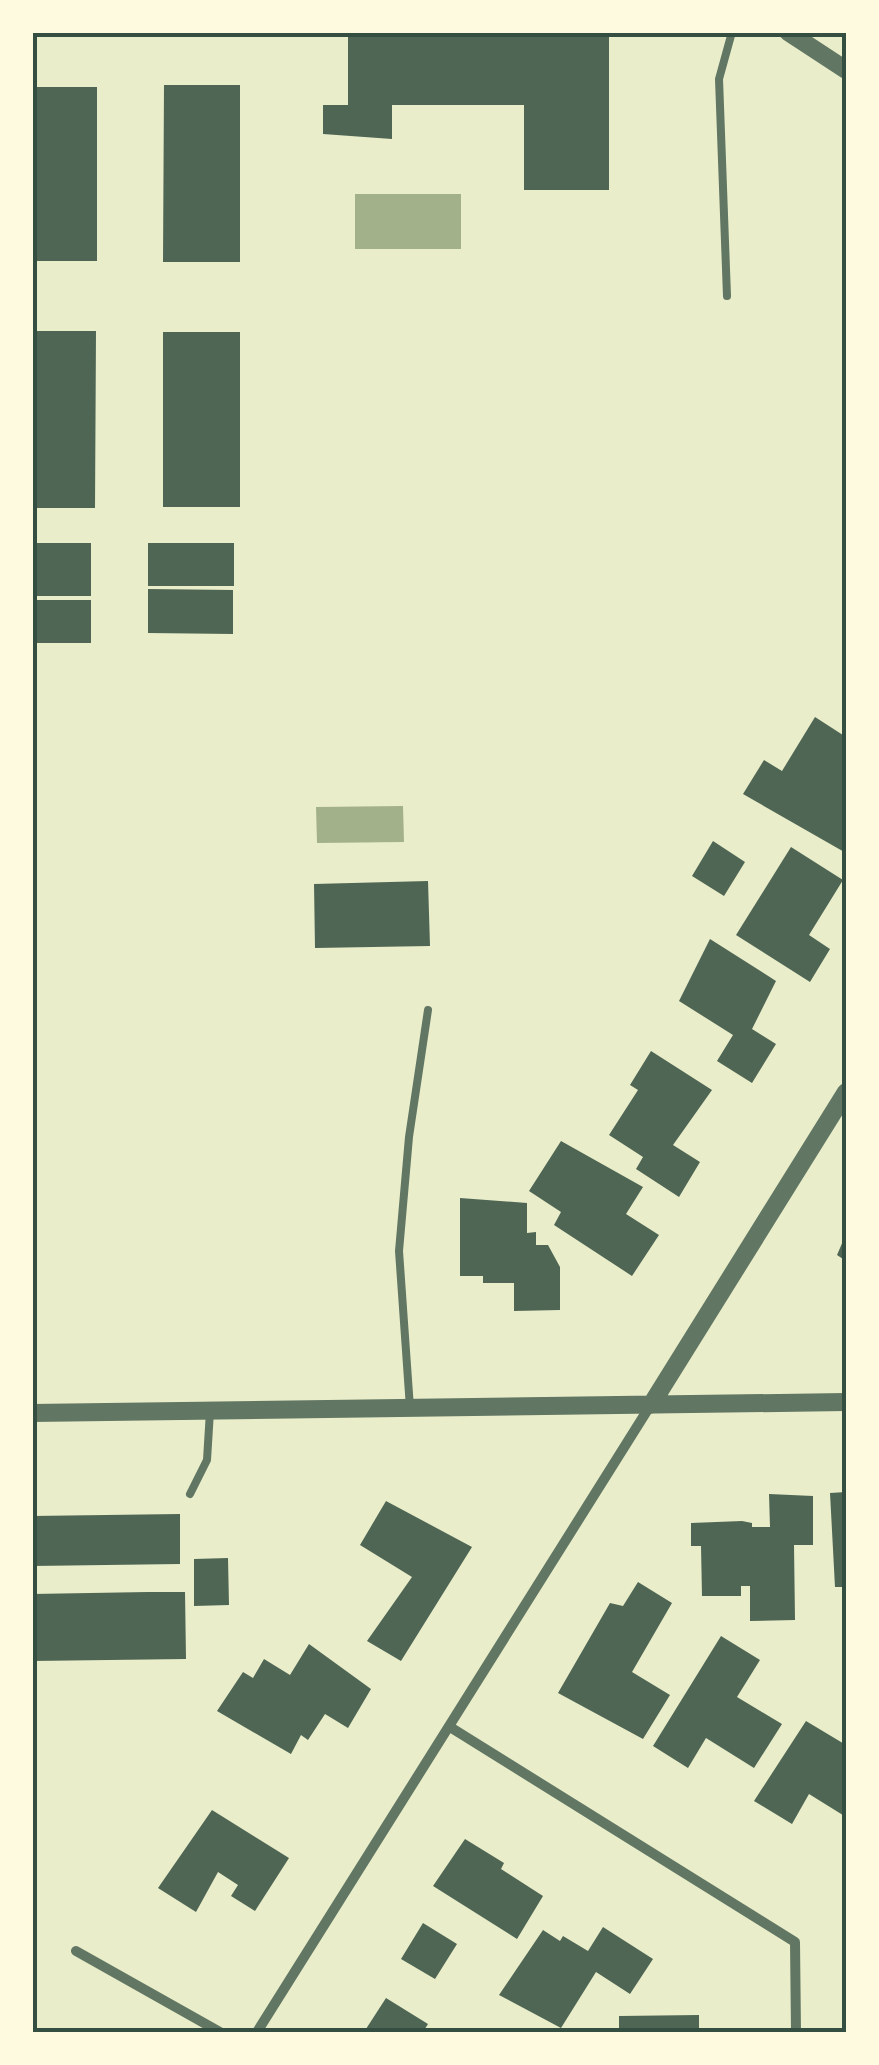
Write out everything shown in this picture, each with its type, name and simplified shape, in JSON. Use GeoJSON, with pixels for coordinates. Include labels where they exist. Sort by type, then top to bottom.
{"type":"FeatureCollection","features":[{"type":"Feature","properties":{"kind":"street"},"geometry":{"type":"LineString","coordinates":[[788,32],[846,70]]}},
{"type":"Feature","properties":{"kind":"street"},"geometry":{"type":"LineString","coordinates":[[257,2032],[846,1092]]}},
{"type":"Feature","properties":{"kind":"street"},"geometry":{"type":"LineString","coordinates":[[32,1414],[846,1402]]}},
{"type":"Feature","properties":{"kind":"street"},"geometry":{"type":"LineString","coordinates":[[450,1727],[795,1942],[796,2032]]}},
{"type":"Feature","properties":{"kind":"street"},"geometry":{"type":"LineString","coordinates":[[76,1952],[220,2032]]}},
{"type":"Feature","properties":{"kind":"lane"},"geometry":{"type":"LineString","coordinates":[[728,296],[719,79],[732,32]]}},
{"type":"Feature","properties":{"kind":"lane"},"geometry":{"type":"LineString","coordinates":[[410,1408],[399,1251],[409,1137],[428,1010]]}},
{"type":"Feature","properties":{"kind":"lane"},"geometry":{"type":"LineString","coordinates":[[190,1494],[208,1460],[210,1411]]}},
{"type":"Feature","properties":{"kind":"shaded area"},"geometry":{"type":"Polygon","coordinates":[[[355,194],[461,194],[461,249],[355,249],[355,194]]]}},
{"type":"Feature","properties":{"kind":"shaded area"},"geometry":{"type":"Polygon","coordinates":[[[403,806],[404,842],[317,843],[316,807],[403,806]]]}},
{"type":"Feature","properties":{"kind":"building"},"geometry":{"type":"Polygon","coordinates":[[[348,32],[609,32],[609,190],[524,190],[524,105],[392,105],[392,139],[323,134],[323,105],[348,105],[348,32]]]}},
{"type":"Feature","properties":{"kind":"building"},"geometry":{"type":"Polygon","coordinates":[[[164,85],[240,85],[240,262],[163,262],[164,85]]]}},
{"type":"Feature","properties":{"kind":"building"},"geometry":{"type":"Polygon","coordinates":[[[32,87],[97,87],[97,261],[32,261],[32,87]]]}},
{"type":"Feature","properties":{"kind":"building"},"geometry":{"type":"Polygon","coordinates":[[[32,331],[96,331],[95,508],[32,508],[32,331]]]}},
{"type":"Feature","properties":{"kind":"building"},"geometry":{"type":"Polygon","coordinates":[[[163,332],[240,332],[240,507],[163,507],[163,332]]]}},
{"type":"Feature","properties":{"kind":"building"},"geometry":{"type":"Polygon","coordinates":[[[32,543],[91,543],[91,596],[32,596],[32,543]]]}},
{"type":"Feature","properties":{"kind":"building"},"geometry":{"type":"Polygon","coordinates":[[[148,543],[234,543],[234,586],[148,586],[148,543]]]}},
{"type":"Feature","properties":{"kind":"building"},"geometry":{"type":"Polygon","coordinates":[[[148,589],[233,590],[233,634],[148,633],[148,589]]]}},
{"type":"Feature","properties":{"kind":"building"},"geometry":{"type":"Polygon","coordinates":[[[32,600],[91,600],[91,643],[32,643],[32,600]]]}},
{"type":"Feature","properties":{"kind":"building"},"geometry":{"type":"Polygon","coordinates":[[[815,717],[846,737],[846,853],[743,794],[764,760],[782,771],[815,717]]]}},
{"type":"Feature","properties":{"kind":"building"},"geometry":{"type":"Polygon","coordinates":[[[713,841],[745,862],[724,896],[692,876],[713,841]]]}},
{"type":"Feature","properties":{"kind":"building"},"geometry":{"type":"Polygon","coordinates":[[[791,847],[843,880],[809,935],[830,949],[810,982],[736,935],[791,847]]]}},
{"type":"Feature","properties":{"kind":"building"},"geometry":{"type":"Polygon","coordinates":[[[428,881],[430,946],[315,948],[314,884],[428,881]]]}},
{"type":"Feature","properties":{"kind":"building"},"geometry":{"type":"Polygon","coordinates":[[[710,939],[776,981],[752,1029],[776,1044],[752,1083],[717,1061],[733,1035],[679,1001],[710,939]]]}},
{"type":"Feature","properties":{"kind":"building"},"geometry":{"type":"Polygon","coordinates":[[[651,1051],[712,1090],[673,1145],[700,1162],[679,1197],[636,1169],[643,1157],[609,1135],[638,1090],[630,1085],[651,1051]]]}},
{"type":"Feature","properties":{"kind":"building"},"geometry":{"type":"Polygon","coordinates":[[[561,1141],[643,1187],[626,1214],[659,1235],[632,1276],[554,1225],[561,1212],[529,1191],[561,1141]]]}},
{"type":"Feature","properties":{"kind":"building"},"geometry":{"type":"Polygon","coordinates":[[[460,1198],[527,1203],[527,1233],[536,1232],[536,1245],[548,1245],[560,1267],[560,1310],[514,1311],[514,1283],[483,1283],[483,1276],[460,1276],[460,1198]]]}},
{"type":"Feature","properties":{"kind":"building"},"geometry":{"type":"Polygon","coordinates":[[[846,1234],[846,1261],[837,1255],[846,1234]]]}},
{"type":"Feature","properties":{"kind":"building"},"geometry":{"type":"Polygon","coordinates":[[[846,1492],[846,1587],[835,1587],[830,1493],[846,1492]]]}},
{"type":"Feature","properties":{"kind":"building"},"geometry":{"type":"Polygon","coordinates":[[[769,1494],[813,1496],[813,1545],[794,1545],[795,1620],[750,1621],[750,1586],[741,1586],[741,1596],[702,1596],[701,1546],[691,1546],[691,1523],[742,1521],[752,1523],[752,1527],[770,1527],[769,1494]]]}},
{"type":"Feature","properties":{"kind":"building"},"geometry":{"type":"Polygon","coordinates":[[[386,1501],[472,1547],[401,1661],[367,1641],[412,1577],[360,1545],[386,1501]]]}},
{"type":"Feature","properties":{"kind":"building"},"geometry":{"type":"Polygon","coordinates":[[[180,1514],[180,1564],[32,1566],[32,1516],[180,1514]]]}},
{"type":"Feature","properties":{"kind":"building"},"geometry":{"type":"Polygon","coordinates":[[[228,1558],[229,1605],[194,1606],[194,1559],[228,1558]]]}},
{"type":"Feature","properties":{"kind":"building"},"geometry":{"type":"Polygon","coordinates":[[[638,1582],[672,1603],[632,1672],[670,1695],[643,1739],[558,1693],[610,1603],[623,1606],[638,1582]]]}},
{"type":"Feature","properties":{"kind":"building"},"geometry":{"type":"Polygon","coordinates":[[[185,1592],[186,1659],[32,1661],[32,1594],[185,1592]]]}},
{"type":"Feature","properties":{"kind":"building"},"geometry":{"type":"Polygon","coordinates":[[[721,1636],[760,1660],[737,1697],[782,1724],[754,1768],[706,1738],[688,1768],[653,1746],[721,1636]]]}},
{"type":"Feature","properties":{"kind":"building"},"geometry":{"type":"Polygon","coordinates":[[[309,1644],[371,1689],[348,1728],[325,1714],[308,1740],[301,1735],[291,1754],[217,1711],[243,1672],[253,1678],[264,1659],[290,1675],[309,1644]]]}},
{"type":"Feature","properties":{"kind":"building"},"geometry":{"type":"Polygon","coordinates":[[[806,1721],[846,1745],[846,1817],[809,1794],[792,1824],[754,1801],[806,1721]]]}},
{"type":"Feature","properties":{"kind":"building"},"geometry":{"type":"Polygon","coordinates":[[[212,1810],[289,1858],[255,1911],[231,1896],[238,1885],[218,1872],[196,1912],[158,1888],[212,1810]]]}},
{"type":"Feature","properties":{"kind":"building"},"geometry":{"type":"Polygon","coordinates":[[[465,1839],[504,1863],[501,1869],[543,1896],[517,1939],[433,1886],[465,1839]]]}},
{"type":"Feature","properties":{"kind":"building"},"geometry":{"type":"Polygon","coordinates":[[[423,1923],[457,1944],[435,1979],[401,1959],[423,1923]]]}},
{"type":"Feature","properties":{"kind":"building"},"geometry":{"type":"Polygon","coordinates":[[[603,1927],[653,1959],[630,1994],[596,1972],[561,2028],[499,1995],[543,1930],[560,1941],[563,1936],[588,1951],[603,1927]]]}},
{"type":"Feature","properties":{"kind":"building"},"geometry":{"type":"Polygon","coordinates":[[[386,1998],[428,2024],[423,2032],[364,2032],[386,1998]]]}},
{"type":"Feature","properties":{"kind":"building"},"geometry":{"type":"Polygon","coordinates":[[[699,2015],[699,2032],[619,2032],[619,2016],[699,2015]]]}}]}
